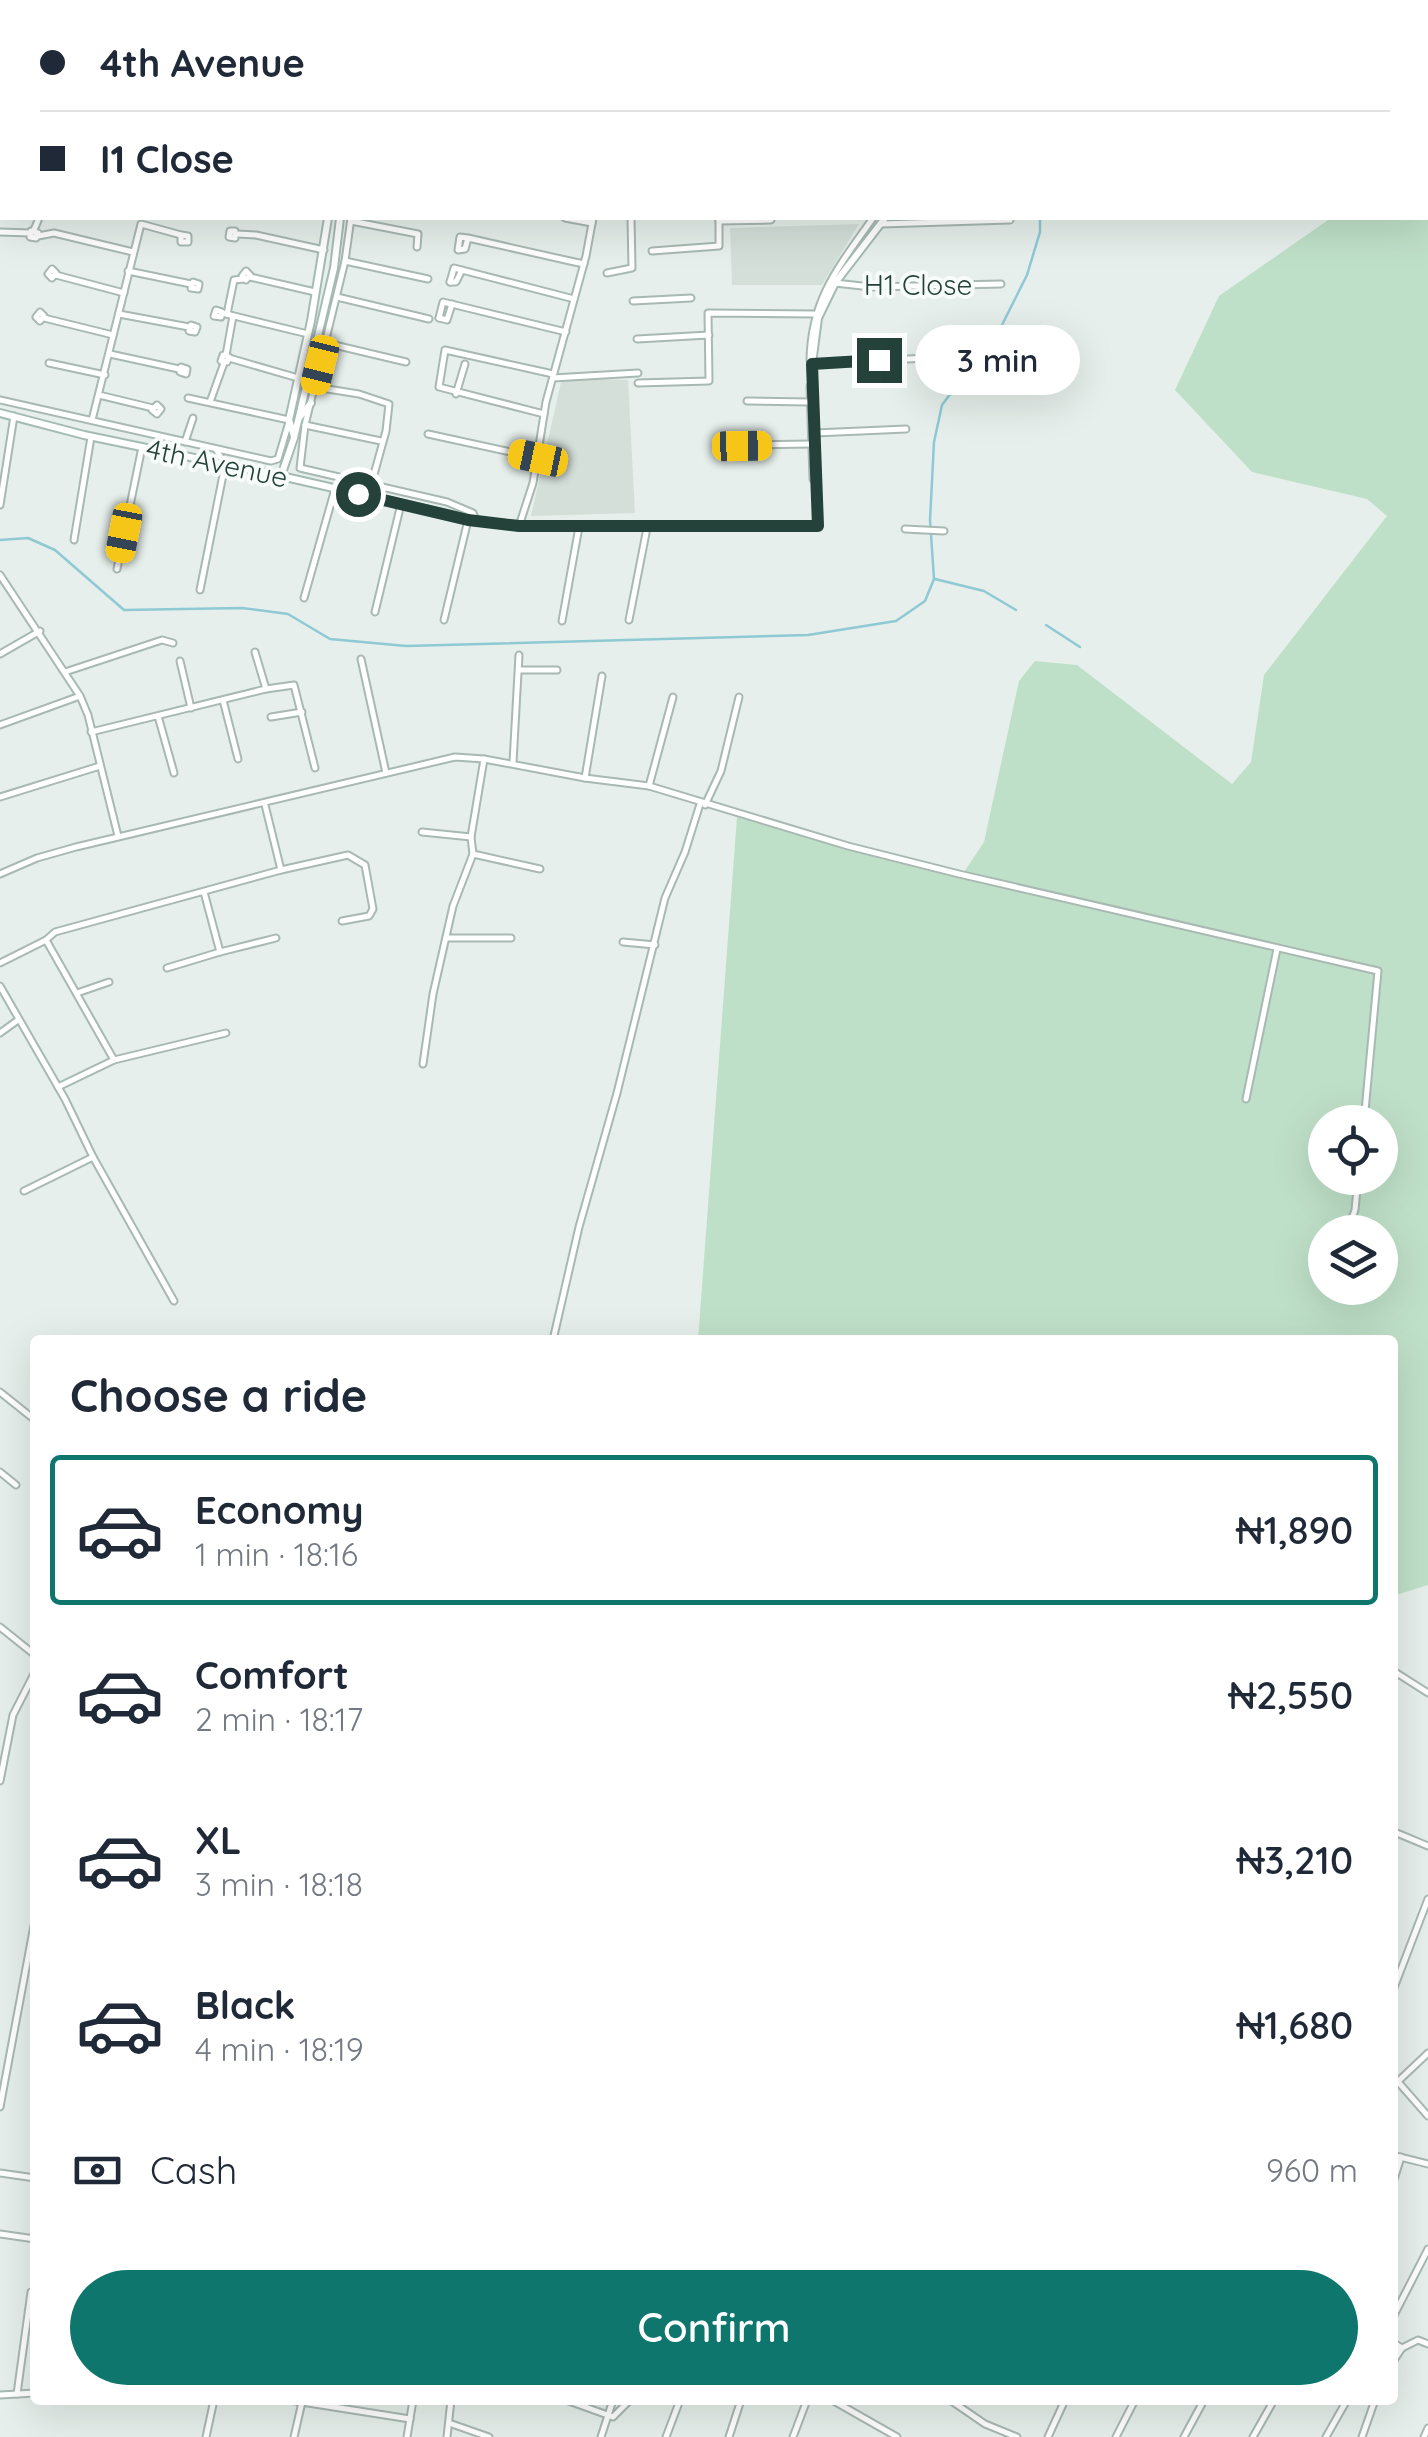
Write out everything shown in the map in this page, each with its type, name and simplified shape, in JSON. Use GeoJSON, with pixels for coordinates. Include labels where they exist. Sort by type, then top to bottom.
{"type":"FeatureCollection","features":[{"type":"Feature","properties":{"kind":"main road"},"geometry":{"type":"LineString","coordinates":[[294,438],[289,421],[328,220]]}},
{"type":"Feature","properties":{"kind":"main road"},"geometry":{"type":"LineString","coordinates":[[302,422],[334,268],[340,220]]}},
{"type":"Feature","properties":{"kind":"main road"},"geometry":{"type":"LineString","coordinates":[[814,487],[812,364],[818,318],[835,283],[883,221]]}},
{"type":"Feature","properties":{"kind":"main road"},"geometry":{"type":"LineString","coordinates":[[281,476],[311,403]]}},
{"type":"Feature","properties":{"kind":"main road","name":"4th Avenue"},"geometry":{"type":"LineString","coordinates":[[0,413],[91,437],[472,521],[519,526],[818,526],[814,487]]}},
{"type":"Feature","properties":{"kind":"street"},"geometry":{"type":"LineString","coordinates":[[1176,0],[1218,0]]}},
{"type":"Feature","properties":{"kind":"street"},"geometry":{"type":"LineString","coordinates":[[34,233],[38,220]]}},
{"type":"Feature","properties":{"kind":"street"},"geometry":{"type":"LineString","coordinates":[[311,403],[337,298],[351,220]]}},
{"type":"Feature","properties":{"kind":"street"},"geometry":{"type":"LineString","coordinates":[[355,220],[418,234],[416,247]]}},
{"type":"Feature","properties":{"kind":"street"},"geometry":{"type":"LineString","coordinates":[[519,526],[592,220]]}},
{"type":"Feature","properties":{"kind":"street"},"geometry":{"type":"LineString","coordinates":[[607,273],[632,268],[631,220]]}},
{"type":"Feature","properties":{"kind":"street"},"geometry":{"type":"LineString","coordinates":[[652,251],[719,246],[719,220]]}},
{"type":"Feature","properties":{"kind":"street"},"geometry":{"type":"LineString","coordinates":[[814,487],[810,343],[814,314],[830,280],[873,220]]}},
{"type":"Feature","properties":{"kind":"street"},"geometry":{"type":"LineString","coordinates":[[883,221],[1010,220]]}},
{"type":"Feature","properties":{"kind":"street"},"geometry":{"type":"LineString","coordinates":[[92,420],[140,224],[181,235]]}},
{"type":"Feature","properties":{"kind":"street"},"geometry":{"type":"LineString","coordinates":[[0,232],[54,233],[133,252]]}},
{"type":"Feature","properties":{"kind":"street"},"geometry":{"type":"LineString","coordinates":[[237,234],[256,234],[324,250]]}},
{"type":"Feature","properties":{"kind":"street"},"geometry":{"type":"LineString","coordinates":[[468,238],[584,264]]}},
{"type":"Feature","properties":{"kind":"street"},"geometry":{"type":"LineString","coordinates":[[345,261],[428,279]]}},
{"type":"Feature","properties":{"kind":"street"},"geometry":{"type":"LineString","coordinates":[[462,270],[574,299]]}},
{"type":"Feature","properties":{"kind":"street"},"geometry":{"type":"LineString","coordinates":[[128,271],[191,284]]}},
{"type":"Feature","properties":{"kind":"street"},"geometry":{"type":"LineString","coordinates":[[56,274],[124,293]]}},
{"type":"Feature","properties":{"kind":"street"},"geometry":{"type":"LineString","coordinates":[[210,402],[226,359],[234,280],[247,278],[316,292]]}},
{"type":"Feature","properties":{"kind":"street","name":"H1 Close"},"geometry":{"type":"LineString","coordinates":[[835,283],[871,287],[1001,284]]}},
{"type":"Feature","properties":{"kind":"street"},"geometry":{"type":"LineString","coordinates":[[337,298],[429,318]]}},
{"type":"Feature","properties":{"kind":"street"},"geometry":{"type":"LineString","coordinates":[[633,300],[692,298]]}},
{"type":"Feature","properties":{"kind":"street"},"geometry":{"type":"LineString","coordinates":[[452,304],[566,332]]}},
{"type":"Feature","properties":{"kind":"street"},"geometry":{"type":"LineString","coordinates":[[119,314],[189,327]]}},
{"type":"Feature","properties":{"kind":"street"},"geometry":{"type":"LineString","coordinates":[[228,314],[308,334]]}},
{"type":"Feature","properties":{"kind":"street"},"geometry":{"type":"LineString","coordinates":[[638,383],[708,381],[708,314],[814,314]]}},
{"type":"Feature","properties":{"kind":"street"},"geometry":{"type":"LineString","coordinates":[[44,318],[113,335]]}},
{"type":"Feature","properties":{"kind":"street"},"geometry":{"type":"LineString","coordinates":[[637,339],[709,336]]}},
{"type":"Feature","properties":{"kind":"street"},"geometry":{"type":"LineString","coordinates":[[326,343],[406,362]]}},
{"type":"Feature","properties":{"kind":"street"},"geometry":{"type":"LineString","coordinates":[[544,414],[440,387],[444,350],[554,376],[638,373]]}},
{"type":"Feature","properties":{"kind":"street"},"geometry":{"type":"LineString","coordinates":[[110,354],[179,368]]}},
{"type":"Feature","properties":{"kind":"street"},"geometry":{"type":"LineString","coordinates":[[812,364],[946,357]]}},
{"type":"Feature","properties":{"kind":"street"},"geometry":{"type":"LineString","coordinates":[[226,359],[298,378]]}},
{"type":"Feature","properties":{"kind":"street"},"geometry":{"type":"LineString","coordinates":[[48,363],[104,375]]}},
{"type":"Feature","properties":{"kind":"street"},"geometry":{"type":"LineString","coordinates":[[456,394],[465,364]]}},
{"type":"Feature","properties":{"kind":"street"},"geometry":{"type":"LineString","coordinates":[[315,387],[346,391],[389,404],[368,496]]}},
{"type":"Feature","properties":{"kind":"street"},"geometry":{"type":"LineString","coordinates":[[99,396],[153,408]]}},
{"type":"Feature","properties":{"kind":"street"},"geometry":{"type":"LineString","coordinates":[[0,400],[275,462],[289,421],[188,398]]}},
{"type":"Feature","properties":{"kind":"street"},"geometry":{"type":"LineString","coordinates":[[746,401],[810,402]]}},
{"type":"Feature","properties":{"kind":"street"},"geometry":{"type":"LineString","coordinates":[[0,505],[14,416]]}},
{"type":"Feature","properties":{"kind":"street"},"geometry":{"type":"LineString","coordinates":[[186,442],[193,418]]}},
{"type":"Feature","properties":{"kind":"street"},"geometry":{"type":"LineString","coordinates":[[382,441],[302,422],[300,468],[447,502],[473,513],[444,620]]}},
{"type":"Feature","properties":{"kind":"street"},"geometry":{"type":"LineString","coordinates":[[816,434],[906,428]]}},
{"type":"Feature","properties":{"kind":"street"},"geometry":{"type":"LineString","coordinates":[[428,434],[538,458]]}},
{"type":"Feature","properties":{"kind":"street"},"geometry":{"type":"LineString","coordinates":[[74,540],[91,437]]}},
{"type":"Feature","properties":{"kind":"street"},"geometry":{"type":"LineString","coordinates":[[742,446],[811,444]]}},
{"type":"Feature","properties":{"kind":"street"},"geometry":{"type":"LineString","coordinates":[[117,569],[142,448]]}},
{"type":"Feature","properties":{"kind":"street"},"geometry":{"type":"LineString","coordinates":[[200,590],[225,465],[216,449]]}},
{"type":"Feature","properties":{"kind":"street"},"geometry":{"type":"LineString","coordinates":[[322,486],[332,477]]}},
{"type":"Feature","properties":{"kind":"street"},"geometry":{"type":"LineString","coordinates":[[358,494],[360,482]]}},
{"type":"Feature","properties":{"kind":"street"},"geometry":{"type":"LineString","coordinates":[[304,598],[334,489]]}},
{"type":"Feature","properties":{"kind":"street"},"geometry":{"type":"LineString","coordinates":[[375,612],[401,504]]}},
{"type":"Feature","properties":{"kind":"street"},"geometry":{"type":"LineString","coordinates":[[562,621],[579,528]]}},
{"type":"Feature","properties":{"kind":"street"},"geometry":{"type":"LineString","coordinates":[[630,620],[646,528]]}},
{"type":"Feature","properties":{"kind":"street"},"geometry":{"type":"LineString","coordinates":[[905,528],[944,530]]}},
{"type":"Feature","properties":{"kind":"street"},"geometry":{"type":"LineString","coordinates":[[0,574],[80,696],[118,836]]}},
{"type":"Feature","properties":{"kind":"street"},"geometry":{"type":"LineString","coordinates":[[0,654],[40,631]]}},
{"type":"Feature","properties":{"kind":"street"},"geometry":{"type":"LineString","coordinates":[[65,672],[162,640],[173,642]]}},
{"type":"Feature","properties":{"kind":"street"},"geometry":{"type":"LineString","coordinates":[[255,652],[266,689]]}},
{"type":"Feature","properties":{"kind":"street"},"geometry":{"type":"LineString","coordinates":[[513,764],[520,655]]}},
{"type":"Feature","properties":{"kind":"street"},"geometry":{"type":"LineString","coordinates":[[360,659],[386,772]]}},
{"type":"Feature","properties":{"kind":"street"},"geometry":{"type":"LineString","coordinates":[[180,662],[192,708]]}},
{"type":"Feature","properties":{"kind":"street"},"geometry":{"type":"LineString","coordinates":[[518,670],[557,670]]}},
{"type":"Feature","properties":{"kind":"street"},"geometry":{"type":"LineString","coordinates":[[585,778],[602,676]]}},
{"type":"Feature","properties":{"kind":"street"},"geometry":{"type":"LineString","coordinates":[[91,732],[294,685],[315,768]]}},
{"type":"Feature","properties":{"kind":"street"},"geometry":{"type":"LineString","coordinates":[[0,725],[80,696]]}},
{"type":"Feature","properties":{"kind":"street"},"geometry":{"type":"LineString","coordinates":[[554,1335],[665,898],[702,804],[721,771],[740,696]]}},
{"type":"Feature","properties":{"kind":"street"},"geometry":{"type":"LineString","coordinates":[[649,786],[673,697]]}},
{"type":"Feature","properties":{"kind":"street"},"geometry":{"type":"LineString","coordinates":[[223,700],[238,759]]}},
{"type":"Feature","properties":{"kind":"street"},"geometry":{"type":"LineString","coordinates":[[272,718],[302,712]]}},
{"type":"Feature","properties":{"kind":"street"},"geometry":{"type":"LineString","coordinates":[[158,716],[174,773]]}},
{"type":"Feature","properties":{"kind":"street"},"geometry":{"type":"LineString","coordinates":[[0,874],[37,858],[118,836],[264,805],[386,772],[454,758],[484,758],[649,786],[958,874],[1378,972],[1366,1105]]}},
{"type":"Feature","properties":{"kind":"street"},"geometry":{"type":"LineString","coordinates":[[422,1064],[453,906],[473,854],[471,837],[484,758]]}},
{"type":"Feature","properties":{"kind":"street"},"geometry":{"type":"LineString","coordinates":[[0,797],[100,766]]}},
{"type":"Feature","properties":{"kind":"street"},"geometry":{"type":"LineString","coordinates":[[264,805],[281,870]]}},
{"type":"Feature","properties":{"kind":"street"},"geometry":{"type":"LineString","coordinates":[[422,832],[471,837]]}},
{"type":"Feature","properties":{"kind":"street"},"geometry":{"type":"LineString","coordinates":[[473,854],[540,869]]}},
{"type":"Feature","properties":{"kind":"street"},"geometry":{"type":"LineString","coordinates":[[0,963],[55,932],[281,870],[348,856],[365,865],[372,913],[342,921]]}},
{"type":"Feature","properties":{"kind":"street"},"geometry":{"type":"LineString","coordinates":[[204,892],[220,952]]}},
{"type":"Feature","properties":{"kind":"street"},"geometry":{"type":"LineString","coordinates":[[167,968],[276,938]]}},
{"type":"Feature","properties":{"kind":"street"},"geometry":{"type":"LineString","coordinates":[[446,938],[511,938]]}},
{"type":"Feature","properties":{"kind":"street"},"geometry":{"type":"LineString","coordinates":[[46,940],[114,1060]]}},
{"type":"Feature","properties":{"kind":"street"},"geometry":{"type":"LineString","coordinates":[[624,942],[655,946]]}},
{"type":"Feature","properties":{"kind":"street"},"geometry":{"type":"LineString","coordinates":[[1246,1099],[1277,948]]}},
{"type":"Feature","properties":{"kind":"street"},"geometry":{"type":"LineString","coordinates":[[77,993],[109,982]]}},
{"type":"Feature","properties":{"kind":"street"},"geometry":{"type":"LineString","coordinates":[[0,986],[174,1300]]}},
{"type":"Feature","properties":{"kind":"street"},"geometry":{"type":"LineString","coordinates":[[0,1033],[20,1020]]}},
{"type":"Feature","properties":{"kind":"street"},"geometry":{"type":"LineString","coordinates":[[58,1088],[114,1060],[226,1033]]}},
{"type":"Feature","properties":{"kind":"street"},"geometry":{"type":"LineString","coordinates":[[24,1191],[93,1156]]}},
{"type":"Feature","properties":{"kind":"street"},"geometry":{"type":"LineString","coordinates":[[0,1392],[30,1416]]}},
{"type":"Feature","properties":{"kind":"street"},"geometry":{"type":"LineString","coordinates":[[0,1472],[16,1485]]}},
{"type":"Feature","properties":{"kind":"street"},"geometry":{"type":"LineString","coordinates":[[0,1626],[30,1650]]}},
{"type":"Feature","properties":{"kind":"street"},"geometry":{"type":"LineString","coordinates":[[1398,1674],[1428,1692]]}},
{"type":"Feature","properties":{"kind":"street"},"geometry":{"type":"LineString","coordinates":[[0,1781],[13,1715],[30,1682]]}},
{"type":"Feature","properties":{"kind":"street"},"geometry":{"type":"LineString","coordinates":[[1398,1835],[1428,1846]]}},
{"type":"Feature","properties":{"kind":"street"},"geometry":{"type":"LineString","coordinates":[[1398,1978],[1428,1900]]}},
{"type":"Feature","properties":{"kind":"street"},"geometry":{"type":"LineString","coordinates":[[0,2107],[30,1947]]}},
{"type":"Feature","properties":{"kind":"street"},"geometry":{"type":"LineString","coordinates":[[1428,2054],[1399,2082],[1428,2116]]}},
{"type":"Feature","properties":{"kind":"street"},"geometry":{"type":"LineString","coordinates":[[1398,2155],[1428,2164]]}},
{"type":"Feature","properties":{"kind":"street"},"geometry":{"type":"LineString","coordinates":[[1398,2166],[1401,2156]]}},
{"type":"Feature","properties":{"kind":"street"},"geometry":{"type":"LineString","coordinates":[[0,2173],[30,2177]]}},
{"type":"Feature","properties":{"kind":"street"},"geometry":{"type":"LineString","coordinates":[[0,2234],[30,2238]]}},
{"type":"Feature","properties":{"kind":"street"},"geometry":{"type":"LineString","coordinates":[[1398,2307],[1428,2249]]}},
{"type":"Feature","properties":{"kind":"street"},"geometry":{"type":"LineString","coordinates":[[17,2394],[30,2299]]}},
{"type":"Feature","properties":{"kind":"street"},"geometry":{"type":"LineString","coordinates":[[1398,2354],[1418,2340],[1428,2344]]}},
{"type":"Feature","properties":{"kind":"street"},"geometry":{"type":"LineString","coordinates":[[1398,2346],[1402,2348]]}},
{"type":"Feature","properties":{"kind":"street"},"geometry":{"type":"LineString","coordinates":[[0,2395],[30,2393]]}},
{"type":"Feature","properties":{"kind":"street"},"geometry":{"type":"LineString","coordinates":[[206,2437],[213,2405]]}},
{"type":"Feature","properties":{"kind":"street"},"geometry":{"type":"LineString","coordinates":[[294,2437],[301,2405]]}},
{"type":"Feature","properties":{"kind":"street"},"geometry":{"type":"LineString","coordinates":[[321,2405],[410,2419]]}},
{"type":"Feature","properties":{"kind":"street"},"geometry":{"type":"LineString","coordinates":[[407,2437],[412,2405]]}},
{"type":"Feature","properties":{"kind":"street"},"geometry":{"type":"LineString","coordinates":[[448,2437],[451,2405]]}},
{"type":"Feature","properties":{"kind":"street"},"geometry":{"type":"LineString","coordinates":[[579,2405],[612,2417],[626,2405]]}},
{"type":"Feature","properties":{"kind":"street"},"geometry":{"type":"LineString","coordinates":[[601,2437],[611,2405]]}},
{"type":"Feature","properties":{"kind":"street"},"geometry":{"type":"LineString","coordinates":[[666,2437],[678,2405]]}},
{"type":"Feature","properties":{"kind":"street"},"geometry":{"type":"LineString","coordinates":[[730,2437],[739,2405]]}},
{"type":"Feature","properties":{"kind":"street"},"geometry":{"type":"LineString","coordinates":[[793,2437],[805,2405]]}},
{"type":"Feature","properties":{"kind":"street"},"geometry":{"type":"LineString","coordinates":[[841,2405],[897,2437]]}},
{"type":"Feature","properties":{"kind":"street"},"geometry":{"type":"LineString","coordinates":[[957,2405],[985,2424],[1017,2437]]}},
{"type":"Feature","properties":{"kind":"street"},"geometry":{"type":"LineString","coordinates":[[1048,2437],[1063,2405]]}},
{"type":"Feature","properties":{"kind":"street"},"geometry":{"type":"LineString","coordinates":[[1116,2437],[1132,2405]]}},
{"type":"Feature","properties":{"kind":"street"},"geometry":{"type":"LineString","coordinates":[[1184,2437],[1201,2405]]}},
{"type":"Feature","properties":{"kind":"street"},"geometry":{"type":"LineString","coordinates":[[1254,2437],[1271,2405]]}},
{"type":"Feature","properties":{"kind":"street"},"geometry":{"type":"LineString","coordinates":[[1326,2437],[1344,2405]]}},
{"type":"Feature","properties":{"kind":"street"},"geometry":{"type":"LineString","coordinates":[[1362,2437],[1373,2405]]}},
{"type":"Feature","properties":{"kind":"street"},"geometry":{"type":"LineString","coordinates":[[449,2423],[490,2437]]}},
{"type":"Feature","properties":{"kind":"street"},"geometry":{"type":"LineString","coordinates":[[1424,2437],[1428,2428]]}},
{"type":"Feature","properties":{"kind":"shaded area"},"geometry":{"type":"Polygon","coordinates":[[[859,224],[822,285],[732,285],[730,228],[859,224]]]}},
{"type":"Feature","properties":{"kind":"shaded area"},"geometry":{"type":"Polygon","coordinates":[[[562,378],[628,380],[635,513],[531,516],[562,378]]]}},
{"type":"Feature","properties":{"kind":"green space"},"geometry":{"type":"Polygon","coordinates":[[[1328,220],[1428,220],[1428,1585],[1398,1594],[1398,1335],[698,1335],[737,817],[964,872],[984,842],[1019,681],[1035,661],[1077,665],[1232,784],[1251,762],[1264,675],[1387,516],[1367,499],[1252,472],[1175,390],[1219,296],[1328,220]]]}},
{"type":"Feature","properties":{"kind":"waterway"},"geometry":{"type":"LineString","coordinates":[[0,540],[28,538],[55,550],[124,610],[242,608],[288,614],[330,639],[406,646],[808,635],[896,621],[925,601],[934,579],[930,520],[934,442],[942,405],[1001,327],[1027,275],[1040,220]]}},
{"type":"Feature","properties":{"kind":"waterway"},"geometry":{"type":"LineString","coordinates":[[935,579],[984,591],[1016,610]]}},
{"type":"Feature","properties":{"kind":"waterway"},"geometry":{"type":"LineString","coordinates":[[1046,625],[1080,647]]}},
{"type":"Feature","properties":{"kind":"route"},"geometry":{"type":"LineString","coordinates":[[358,494],[468,520],[519,526],[818,526],[812,364],[879,360]]}}]}
